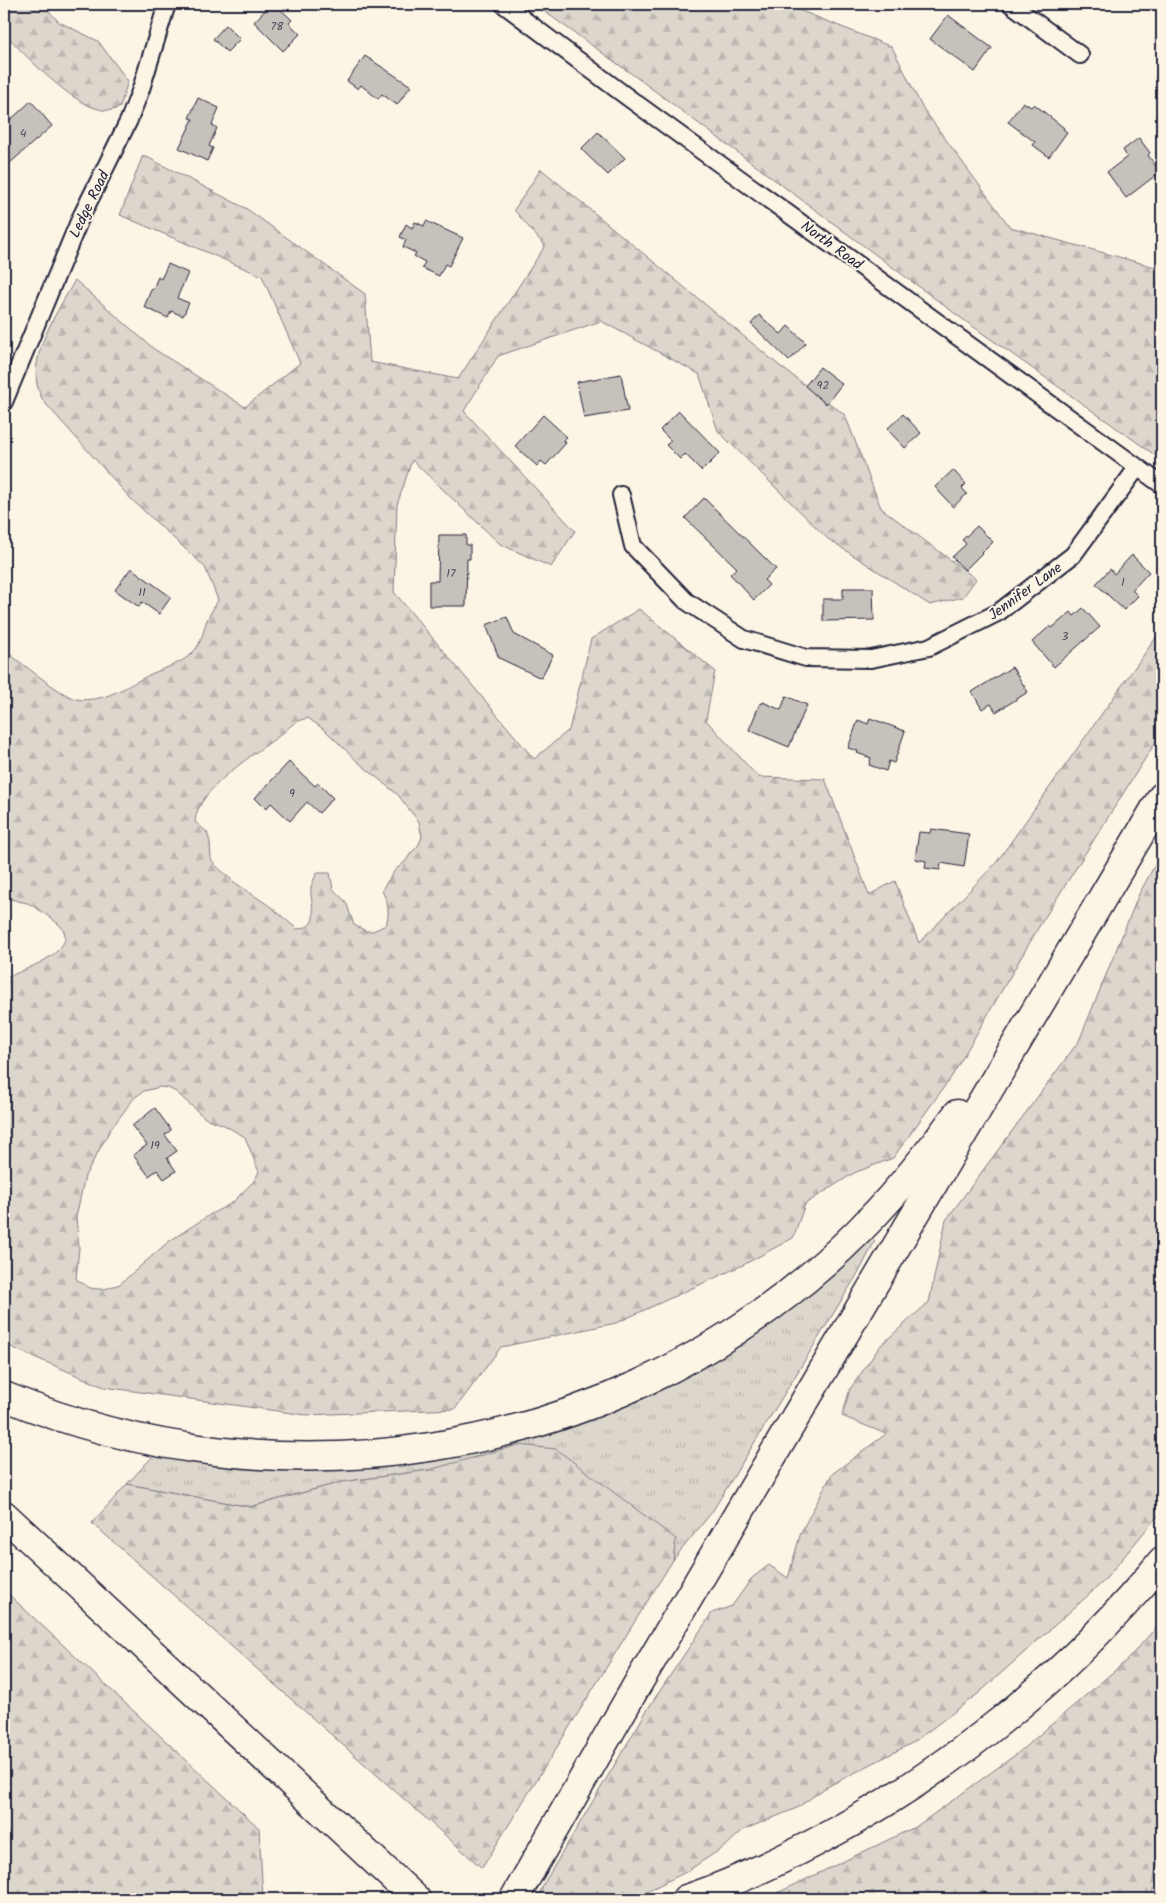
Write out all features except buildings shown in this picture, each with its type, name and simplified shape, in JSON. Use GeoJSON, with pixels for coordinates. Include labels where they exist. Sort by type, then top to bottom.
{"type":"FeatureCollection","features":[{"type":"Feature","properties":{"kind":"highway"},"geometry":{"type":"LineString","coordinates":[[514,1899],[648,1668],[1162,797]]}},
{"type":"Feature","properties":{"kind":"highway"},"geometry":{"type":"LineString","coordinates":[[4,1396],[78,1423],[153,1442],[222,1453],[290,1457],[343,1456],[415,1450],[506,1432],[563,1415],[634,1386],[682,1362],[732,1332],[803,1282],[838,1252],[894,1194],[968,1100],[1012,1051]]}},
{"type":"Feature","properties":{"kind":"highway"},"geometry":{"type":"LineString","coordinates":[[4,1515],[408,1891]]}},
{"type":"Feature","properties":{"kind":"highway"},"geometry":{"type":"LineString","coordinates":[[686,1899],[767,1866],[827,1836],[893,1797],[962,1750],[1011,1713],[1064,1666],[1107,1623],[1162,1561]]}},
{"type":"Feature","properties":{"kind":"street","name":"Ledge Road"},"geometry":{"type":"LineString","coordinates":[[4,402],[80,219],[129,120],[141,89],[167,4]]}},
{"type":"Feature","properties":{"kind":"street","name":"North Road"},"geometry":{"type":"LineString","coordinates":[[503,4],[626,96],[1162,485]]}},
{"type":"Feature","properties":{"kind":"street"},"geometry":{"type":"LineString","coordinates":[[1011,4],[1080,55]]}},
{"type":"Feature","properties":{"kind":"street","name":"Jennifer Lane"},"geometry":{"type":"LineString","coordinates":[[621,495],[633,546],[686,601],[727,628],[744,639],[806,658],[871,659],[929,647],[999,612],[1073,556],[1137,468]]}},
{"type":"Feature","properties":{"kind":"green space"},"geometry":{"type":"Polygon","coordinates":[[[4,4],[42,4],[59,22],[98,41],[128,81],[120,107],[107,110],[92,107],[75,98],[41,70],[4,33],[4,4]]]}},
{"type":"Feature","properties":{"kind":"green space"},"geometry":{"type":"Polygon","coordinates":[[[534,4],[794,4],[799,10],[892,47],[922,107],[1010,227],[1155,267],[1162,260],[1162,460],[961,318],[636,77],[534,4]]]}},
{"type":"Feature","properties":{"kind":"green space"},"geometry":{"type":"Polygon","coordinates":[[[143,155],[247,209],[365,294],[370,362],[458,379],[545,246],[514,210],[541,169],[781,367],[845,415],[881,508],[976,579],[963,597],[930,605],[828,539],[718,431],[699,374],[601,321],[498,356],[464,411],[575,531],[551,567],[500,544],[412,460],[397,505],[394,592],[534,759],[569,730],[591,639],[639,609],[715,671],[706,720],[758,777],[825,779],[869,895],[895,881],[919,943],[996,863],[1162,629],[1162,732],[1040,925],[952,1076],[893,1158],[854,1173],[805,1204],[793,1238],[743,1265],[616,1323],[501,1347],[455,1409],[306,1415],[104,1387],[4,1344],[4,979],[39,963],[55,953],[65,940],[62,928],[46,914],[27,903],[4,896],[4,650],[69,696],[87,700],[106,696],[190,655],[199,644],[207,620],[218,600],[205,567],[131,499],[45,403],[38,389],[36,373],[38,357],[51,324],[75,280],[154,349],[245,407],[300,363],[262,276],[120,215],[143,155]],[[308,718],[292,725],[230,772],[206,797],[198,809],[195,822],[207,832],[210,842],[211,859],[215,865],[234,882],[271,907],[297,929],[310,924],[313,919],[311,887],[317,873],[330,873],[333,889],[346,902],[354,925],[366,931],[373,931],[386,925],[388,907],[382,891],[395,870],[405,862],[418,846],[422,837],[419,822],[398,795],[358,762],[326,731],[308,718]],[[160,1087],[144,1091],[134,1098],[110,1130],[85,1176],[76,1217],[79,1248],[76,1279],[90,1288],[105,1289],[120,1284],[168,1242],[211,1214],[232,1203],[254,1181],[259,1172],[245,1137],[224,1125],[205,1118],[176,1092],[160,1087]]]}},
{"type":"Feature","properties":{"kind":"green space"},"geometry":{"type":"Polygon","coordinates":[[[1162,852],[1162,1513],[1103,1582],[979,1693],[914,1742],[825,1788],[797,1808],[743,1830],[727,1845],[686,1872],[631,1899],[537,1899],[543,1885],[649,1707],[712,1613],[732,1606],[752,1578],[769,1565],[788,1578],[801,1532],[832,1474],[886,1434],[842,1416],[850,1389],[881,1345],[929,1302],[946,1220],[1079,1041],[1139,894],[1162,852]]]}},
{"type":"Feature","properties":{"kind":"green space"},"geometry":{"type":"Polygon","coordinates":[[[868,1235],[875,1241],[860,1270],[712,1512],[673,1560],[676,1539],[429,1470],[342,1482],[250,1507],[127,1484],[156,1453],[476,1448],[570,1426],[627,1402],[868,1235]]]}},
{"type":"Feature","properties":{"kind":"green space"},"geometry":{"type":"Polygon","coordinates":[[[518,1445],[556,1449],[676,1539],[673,1560],[482,1868],[92,1523],[127,1484],[250,1507],[342,1482],[429,1470],[518,1445]]]}},
{"type":"Feature","properties":{"kind":"green space"},"geometry":{"type":"Polygon","coordinates":[[[4,1590],[259,1828],[263,1899],[4,1899],[4,1590]]]}},
{"type":"Feature","properties":{"kind":"green space"},"geometry":{"type":"Polygon","coordinates":[[[1162,1621],[1162,1848],[1155,1873],[1152,1899],[765,1899],[917,1826],[1018,1753],[1126,1661],[1162,1621]]]}}]}
